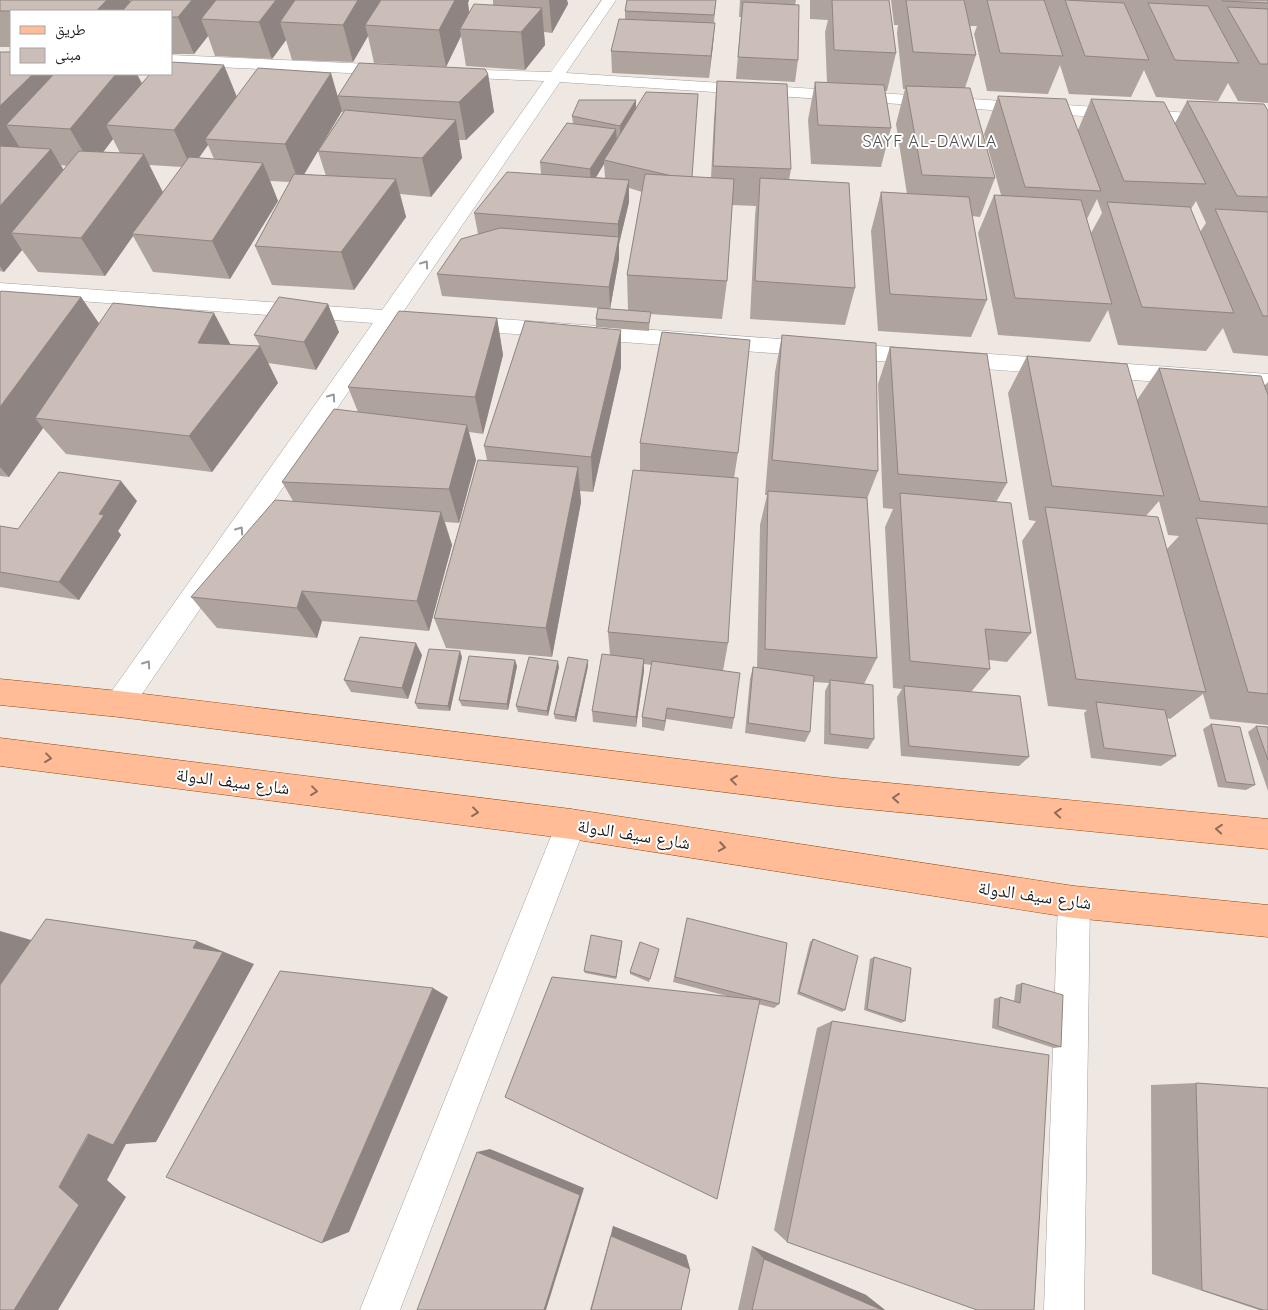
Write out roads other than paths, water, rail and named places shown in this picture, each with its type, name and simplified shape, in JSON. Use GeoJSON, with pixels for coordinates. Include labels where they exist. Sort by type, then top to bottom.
{"type":"FeatureCollection","features":[{"type":"Feature","properties":{"kind":"main road"},"geometry":{"type":"LineString","coordinates":[[0,692],[119,704],[836,792],[1268,834]]}},
{"type":"Feature","properties":{"kind":"main road","name":"شارع سيف الدولة"},"geometry":{"type":"LineString","coordinates":[[0,752],[571,824],[1074,902],[1268,921]]}},
{"type":"Feature","properties":{"kind":"street"},"geometry":{"type":"LineString","coordinates":[[119,704],[609,0]]}},
{"type":"Feature","properties":{"kind":"street"},"geometry":{"type":"LineString","coordinates":[[172,60],[408,70]]}},
{"type":"Feature","properties":{"kind":"street"},"geometry":{"type":"LineString","coordinates":[[437,72],[556,77],[1268,123]]}},
{"type":"Feature","properties":{"kind":"street"},"geometry":{"type":"LineString","coordinates":[[0,289],[389,316],[1268,382]]}},
{"type":"Feature","properties":{"kind":"street"},"geometry":{"type":"LineString","coordinates":[[380,1310],[571,824]]}},
{"type":"Feature","properties":{"kind":"street"},"geometry":{"type":"LineString","coordinates":[[1064,1310],[1074,902]]}},
{"type":"Feature","properties":{"kind":"district","name":"SAYF AL-DAWLA"},"geometry":{"type":"Point","coordinates":[930,141]}}]}
